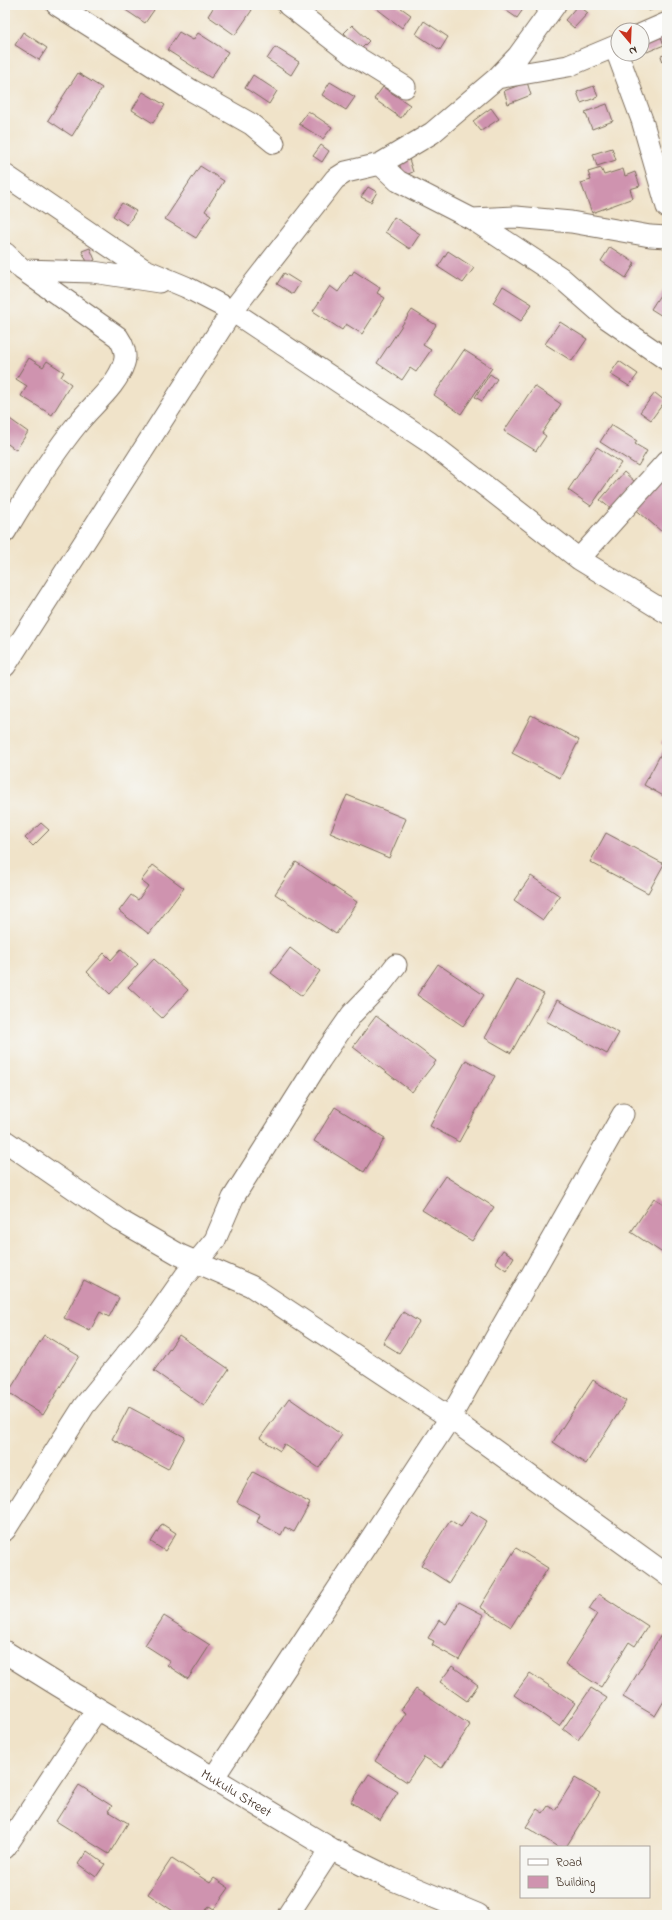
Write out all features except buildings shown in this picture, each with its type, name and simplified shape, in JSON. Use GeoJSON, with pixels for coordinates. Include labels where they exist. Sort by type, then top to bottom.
{"type":"FeatureCollection","features":[{"type":"Feature","properties":{"kind":"street"},"geometry":{"type":"LineString","coordinates":[[57,5],[190,90],[251,124],[274,143]]}},
{"type":"Feature","properties":{"kind":"street"},"geometry":{"type":"LineString","coordinates":[[288,5],[350,53],[405,87]]}},
{"type":"Feature","properties":{"kind":"street"},"geometry":{"type":"LineString","coordinates":[[5,666],[232,311],[335,179],[346,172],[380,164],[432,133],[497,78],[518,56],[555,5]]}},
{"type":"Feature","properties":{"kind":"street"},"geometry":{"type":"LineString","coordinates":[[650,30],[667,23]]}},
{"type":"Feature","properties":{"kind":"street"},"geometry":{"type":"LineString","coordinates":[[497,78],[568,66],[610,48]]}},
{"type":"Feature","properties":{"kind":"street"},"geometry":{"type":"LineString","coordinates":[[622,62],[642,120],[667,207]]}},
{"type":"Feature","properties":{"kind":"street"},"geometry":{"type":"LineString","coordinates":[[380,164],[398,181],[472,219],[560,277],[608,319],[667,360]]}},
{"type":"Feature","properties":{"kind":"street"},"geometry":{"type":"LineString","coordinates":[[5,176],[143,269],[186,287],[232,311],[429,442],[579,559],[667,613]]}},
{"type":"Feature","properties":{"kind":"street"},"geometry":{"type":"LineString","coordinates":[[472,219],[516,217],[571,222],[650,236],[667,237]]}},
{"type":"Feature","properties":{"kind":"street"},"geometry":{"type":"LineString","coordinates":[[5,253],[23,270],[118,337],[123,343],[125,354],[124,363],[113,383],[77,423],[22,503],[5,532]]}},
{"type":"Feature","properties":{"kind":"street"},"geometry":{"type":"LineString","coordinates":[[23,270],[94,272],[186,287]]}},
{"type":"Feature","properties":{"kind":"street"},"geometry":{"type":"LineString","coordinates":[[579,559],[667,461]]}},
{"type":"Feature","properties":{"kind":"street"},"geometry":{"type":"LineString","coordinates":[[5,1530],[84,1406],[152,1323],[196,1263],[215,1240],[233,1198],[320,1060],[352,1014],[382,983],[396,965]]}},
{"type":"Feature","properties":{"kind":"street"},"geometry":{"type":"LineString","coordinates":[[214,1778],[450,1418],[623,1114]]}},
{"type":"Feature","properties":{"kind":"street"},"geometry":{"type":"LineString","coordinates":[[5,1141],[121,1221],[180,1255],[250,1286],[450,1418],[667,1575]]}},
{"type":"Feature","properties":{"kind":"street","name":"Mukulu Street"},"geometry":{"type":"LineString","coordinates":[[5,1652],[331,1849],[392,1879],[478,1915]]}},
{"type":"Feature","properties":{"kind":"street"},"geometry":{"type":"LineString","coordinates":[[5,1848],[97,1708]]}},
{"type":"Feature","properties":{"kind":"street"},"geometry":{"type":"LineString","coordinates":[[288,1915],[331,1849]]}}]}
